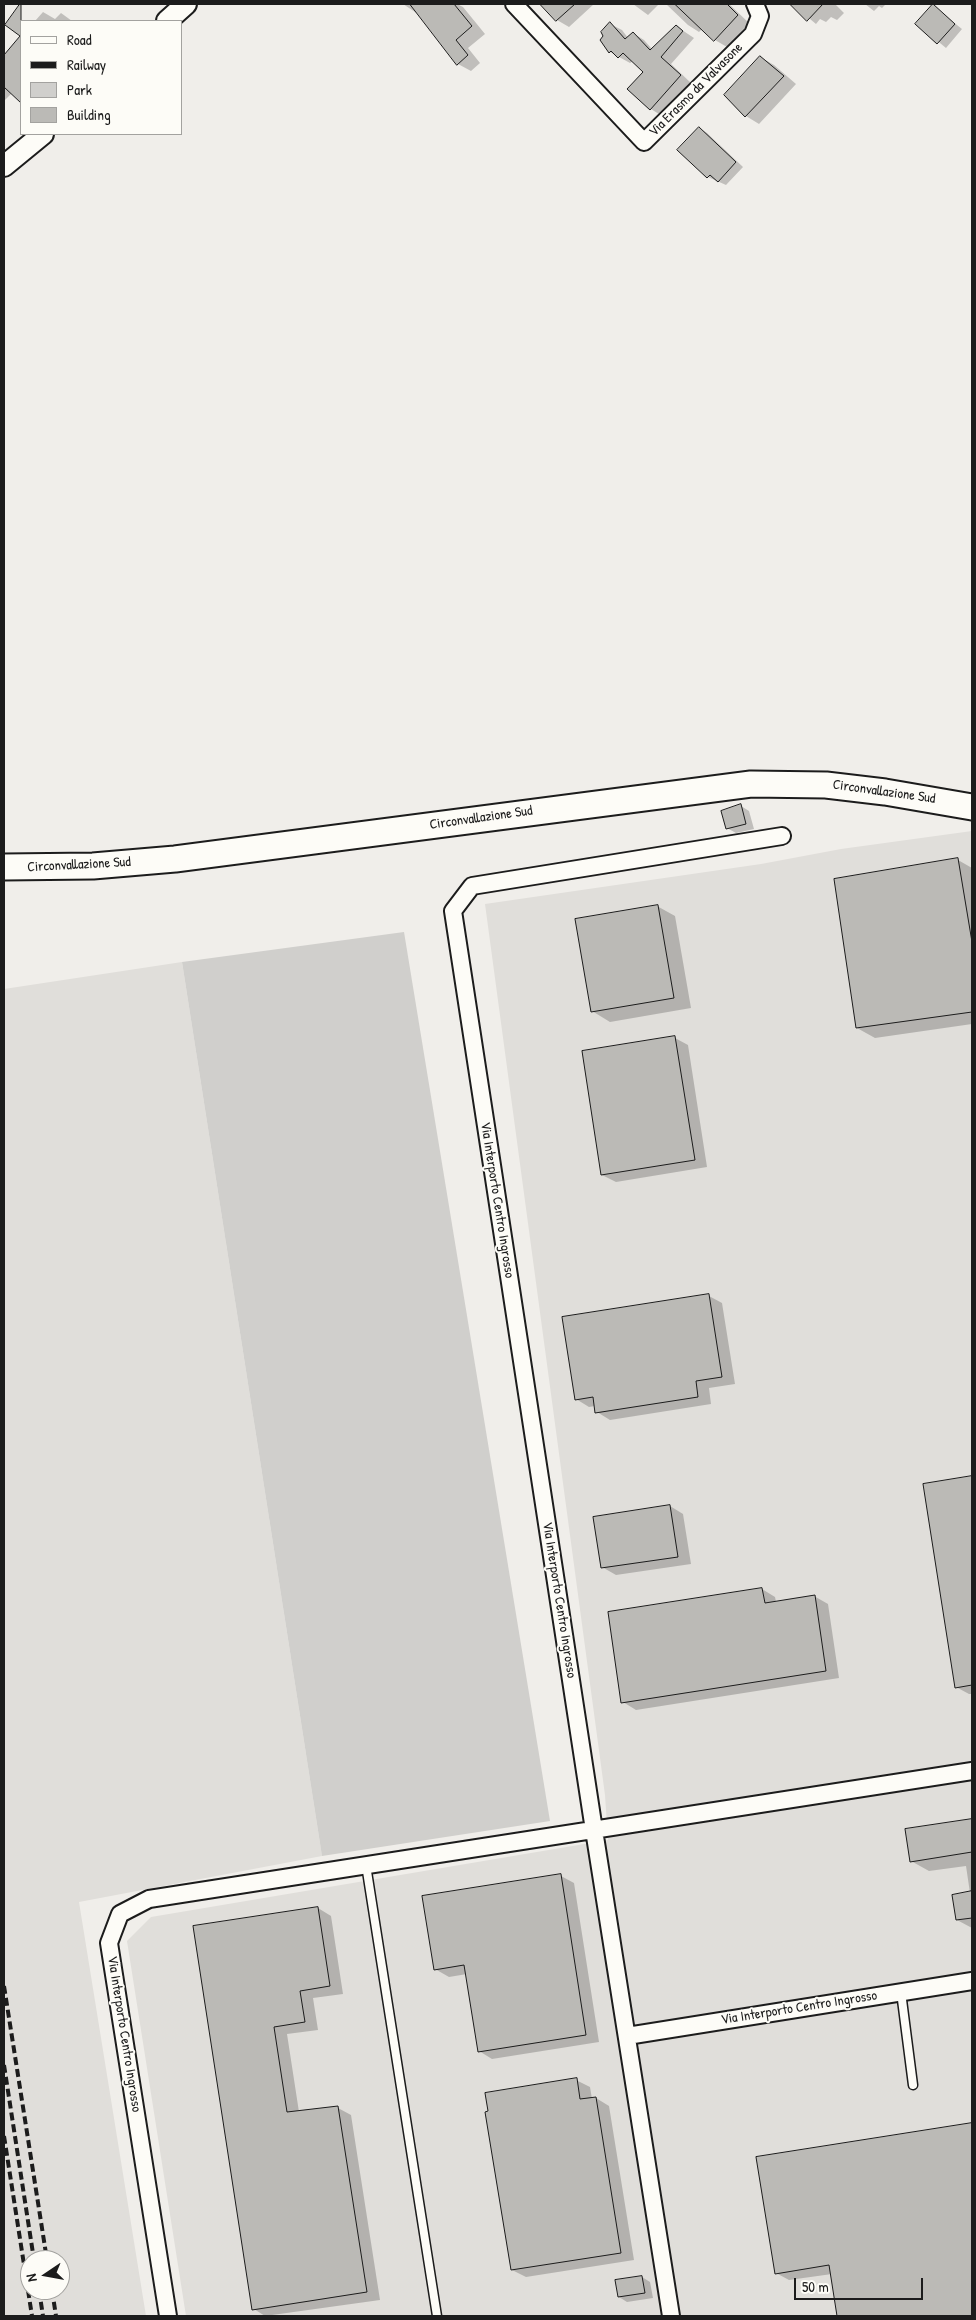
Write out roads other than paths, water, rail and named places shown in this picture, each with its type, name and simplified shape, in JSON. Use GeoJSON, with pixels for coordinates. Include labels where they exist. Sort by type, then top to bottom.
{"type":"FeatureCollection","features":[{"type":"Feature","properties":{"kind":"main road","name":"Circonvallazione Sud"},"geometry":{"type":"LineString","coordinates":[[4,868],[93,866],[175,859],[751,784],[826,785],[968,804]]}},
{"type":"Feature","properties":{"kind":"street"},"geometry":{"type":"LineString","coordinates":[[168,20],[186,4]]}},
{"type":"Feature","properties":{"kind":"street","name":"Via Erasmo da Valvasone"},"geometry":{"type":"LineString","coordinates":[[514,4],[644,142],[753,34],[760,16],[755,4]]}},
{"type":"Feature","properties":{"kind":"street"},"geometry":{"type":"LineString","coordinates":[[4,166],[42,135]]}},
{"type":"Feature","properties":{"kind":"street","name":"Via Interporto Centro Ingrosso"},"geometry":{"type":"LineString","coordinates":[[671,2316],[594,1830],[453,911],[472,886],[782,836]]}},
{"type":"Feature","properties":{"kind":"street","name":"Via Interporto Centro Ingrosso"},"geometry":{"type":"LineString","coordinates":[[168,2316],[110,1942],[120,1914],[149,1900],[972,1771]]}},
{"type":"Feature","properties":{"kind":"street","name":"Via Interporto Centro Ingrosso"},"geometry":{"type":"LineString","coordinates":[[627,2036],[972,1981]]}},
{"type":"Feature","properties":{"kind":"lane"},"geometry":{"type":"LineString","coordinates":[[366,1865],[437,2316]]}},
{"type":"Feature","properties":{"kind":"lane"},"geometry":{"type":"LineString","coordinates":[[901,1992],[913,2086]]}},
{"type":"Feature","properties":{"kind":"railway"},"geometry":{"type":"LineString","coordinates":[[4,1986],[45,2250]]}},
{"type":"Feature","properties":{"kind":"railway"},"geometry":{"type":"LineString","coordinates":[[4,2065],[32,2250]]}},
{"type":"Feature","properties":{"kind":"railway"},"geometry":{"type":"LineString","coordinates":[[4,2136],[32,2316]]}},
{"type":"Feature","properties":{"kind":"railway"},"geometry":{"type":"LineString","coordinates":[[41,2300],[43,2316]]}},
{"type":"Feature","properties":{"kind":"railway"},"geometry":{"type":"LineString","coordinates":[[54,2300],[56,2316]]}}]}
